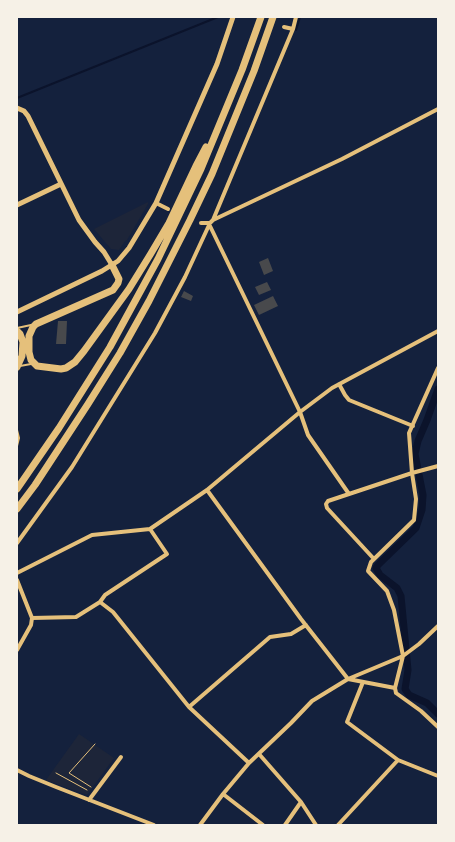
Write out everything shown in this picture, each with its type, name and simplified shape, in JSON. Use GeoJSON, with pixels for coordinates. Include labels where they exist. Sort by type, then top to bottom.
{"type":"FeatureCollection","features":[{"type":"Feature","properties":{"kind":"highway"},"geometry":{"type":"LineString","coordinates":[[17,489],[79,397],[110,347],[139,295],[180,215],[223,118],[261,17]]}},
{"type":"Feature","properties":{"kind":"highway"},"geometry":{"type":"LineString","coordinates":[[17,508],[35,485],[72,429],[120,353],[150,301],[214,167],[254,71],[273,17]]}},
{"type":"Feature","properties":{"kind":"highway"},"geometry":{"type":"LineString","coordinates":[[112,265],[119,280],[113,290],[36,324],[30,331],[30,356],[34,363],[42,367],[61,369],[66,368],[75,362],[84,351],[129,289],[150,255],[169,223],[196,166],[223,118]]}},
{"type":"Feature","properties":{"kind":"highway"},"geometry":{"type":"LineString","coordinates":[[17,329],[23,338],[23,342],[22,356],[17,367]]}},
{"type":"Feature","properties":{"kind":"street"},"geometry":{"type":"LineString","coordinates":[[17,312],[112,265],[118,261],[129,248],[156,204],[217,64],[233,17]]}},
{"type":"Feature","properties":{"kind":"street"},"geometry":{"type":"LineString","coordinates":[[17,543],[72,467],[155,333],[185,277],[211,223],[293,29],[296,17]]}},
{"type":"Feature","properties":{"kind":"street"},"geometry":{"type":"LineString","coordinates":[[284,27],[293,29]]}},
{"type":"Feature","properties":{"kind":"street"},"geometry":{"type":"LineString","coordinates":[[17,108],[28,116],[79,220],[104,252],[112,265]]}},
{"type":"Feature","properties":{"kind":"street"},"geometry":{"type":"LineString","coordinates":[[201,223],[211,223],[438,109]]}},
{"type":"Feature","properties":{"kind":"street"},"geometry":{"type":"LineString","coordinates":[[17,205],[61,184]]}},
{"type":"Feature","properties":{"kind":"street"},"geometry":{"type":"LineString","coordinates":[[156,204],[168,209]]}},
{"type":"Feature","properties":{"kind":"street"},"geometry":{"type":"LineString","coordinates":[[211,223],[300,412],[308,435],[349,494]]}},
{"type":"Feature","properties":{"kind":"street"},"geometry":{"type":"LineString","coordinates":[[17,573],[92,535],[150,529],[207,490],[300,412],[332,388],[438,331]]}},
{"type":"Feature","properties":{"kind":"street"},"geometry":{"type":"LineString","coordinates":[[438,368],[409,433],[412,473],[416,499],[414,520],[371,562],[368,571],[387,591],[394,610],[403,656],[395,688],[396,693],[421,711],[438,727]]}},
{"type":"Feature","properties":{"kind":"street"},"geometry":{"type":"LineString","coordinates":[[339,384],[349,400],[413,426]]}},
{"type":"Feature","properties":{"kind":"street"},"geometry":{"type":"LineString","coordinates":[[374,559],[327,508],[326,504],[328,501],[412,473],[438,466]]}},
{"type":"Feature","properties":{"kind":"street"},"geometry":{"type":"LineString","coordinates":[[207,490],[306,625],[348,679],[395,688]]}},
{"type":"Feature","properties":{"kind":"street"},"geometry":{"type":"LineString","coordinates":[[32,618],[76,617],[100,602],[105,595],[168,554],[150,529]]}},
{"type":"Feature","properties":{"kind":"street"},"geometry":{"type":"LineString","coordinates":[[17,580],[32,618],[31,624],[17,650]]}},
{"type":"Feature","properties":{"kind":"street"},"geometry":{"type":"LineString","coordinates":[[100,602],[113,612],[189,707],[249,763]]}},
{"type":"Feature","properties":{"kind":"street"},"geometry":{"type":"LineString","coordinates":[[189,707],[270,637],[291,634],[306,625]]}},
{"type":"Feature","properties":{"kind":"street"},"geometry":{"type":"LineString","coordinates":[[200,825],[249,763],[312,701],[348,679],[403,656],[419,644],[438,626]]}},
{"type":"Feature","properties":{"kind":"street"},"geometry":{"type":"LineString","coordinates":[[362,682],[346,722],[398,760],[438,776]]}},
{"type":"Feature","properties":{"kind":"street"},"geometry":{"type":"LineString","coordinates":[[259,754],[300,802],[316,825]]}},
{"type":"Feature","properties":{"kind":"street"},"geometry":{"type":"LineString","coordinates":[[89,800],[121,757]]}},
{"type":"Feature","properties":{"kind":"street"},"geometry":{"type":"LineString","coordinates":[[338,825],[398,760]]}},
{"type":"Feature","properties":{"kind":"street"},"geometry":{"type":"LineString","coordinates":[[17,770],[81,797],[154,825]]}},
{"type":"Feature","properties":{"kind":"street"},"geometry":{"type":"LineString","coordinates":[[223,794],[263,825]]}},
{"type":"Feature","properties":{"kind":"street"},"geometry":{"type":"LineString","coordinates":[[285,825],[300,802]]}},
{"type":"Feature","properties":{"kind":"lane"},"geometry":{"type":"LineString","coordinates":[[17,329],[36,324]]}},
{"type":"Feature","properties":{"kind":"lane"},"geometry":{"type":"LineString","coordinates":[[17,367],[23,364],[34,363]]}},
{"type":"Feature","properties":{"kind":"lane"},"geometry":{"type":"LineString","coordinates":[[17,430],[19,438],[17,446]]}},
{"type":"Feature","properties":{"kind":"path"},"geometry":{"type":"LineString","coordinates":[[95,744],[69,773],[96,790]]}},
{"type":"Feature","properties":{"kind":"path"},"geometry":{"type":"LineString","coordinates":[[56,773],[87,790]]}},
{"type":"Feature","properties":{"kind":"path"},"geometry":{"type":"LineString","coordinates":[[81,797],[90,786]]}},
{"type":"Feature","properties":{"kind":"shaded area"},"geometry":{"type":"Polygon","coordinates":[[[148,202],[127,240],[119,250],[111,249],[94,229],[148,202]]]}},
{"type":"Feature","properties":{"kind":"shaded area"},"geometry":{"type":"Polygon","coordinates":[[[79,734],[114,758],[87,795],[46,780],[79,734]]]}},
{"type":"Feature","properties":{"kind":"building"},"geometry":{"type":"Polygon","coordinates":[[[268,258],[273,271],[264,275],[259,262],[268,258]]]}},
{"type":"Feature","properties":{"kind":"building"},"geometry":{"type":"Polygon","coordinates":[[[267,282],[271,290],[259,295],[255,287],[267,282]]]}},
{"type":"Feature","properties":{"kind":"building"},"geometry":{"type":"Polygon","coordinates":[[[184,291],[193,296],[191,301],[181,297],[184,291]]]}},
{"type":"Feature","properties":{"kind":"building"},"geometry":{"type":"Polygon","coordinates":[[[273,296],[278,306],[259,315],[254,305],[273,296]]]}},
{"type":"Feature","properties":{"kind":"building"},"geometry":{"type":"Polygon","coordinates":[[[58,321],[67,321],[66,344],[56,344],[58,321]]]}},
{"type":"Feature","properties":{"kind":"waterway"},"geometry":{"type":"LineString","coordinates":[[17,98],[218,17]]}},
{"type":"Feature","properties":{"kind":"waterway"},"geometry":{"type":"LineString","coordinates":[[296,30],[300,17]]}},
{"type":"Feature","properties":{"kind":"waterway"},"geometry":{"type":"LineString","coordinates":[[438,389],[418,441],[415,454],[423,495],[422,510],[416,528],[376,568],[380,575],[397,588],[401,596],[408,670],[405,689],[409,695],[427,703],[438,714]]}}]}
